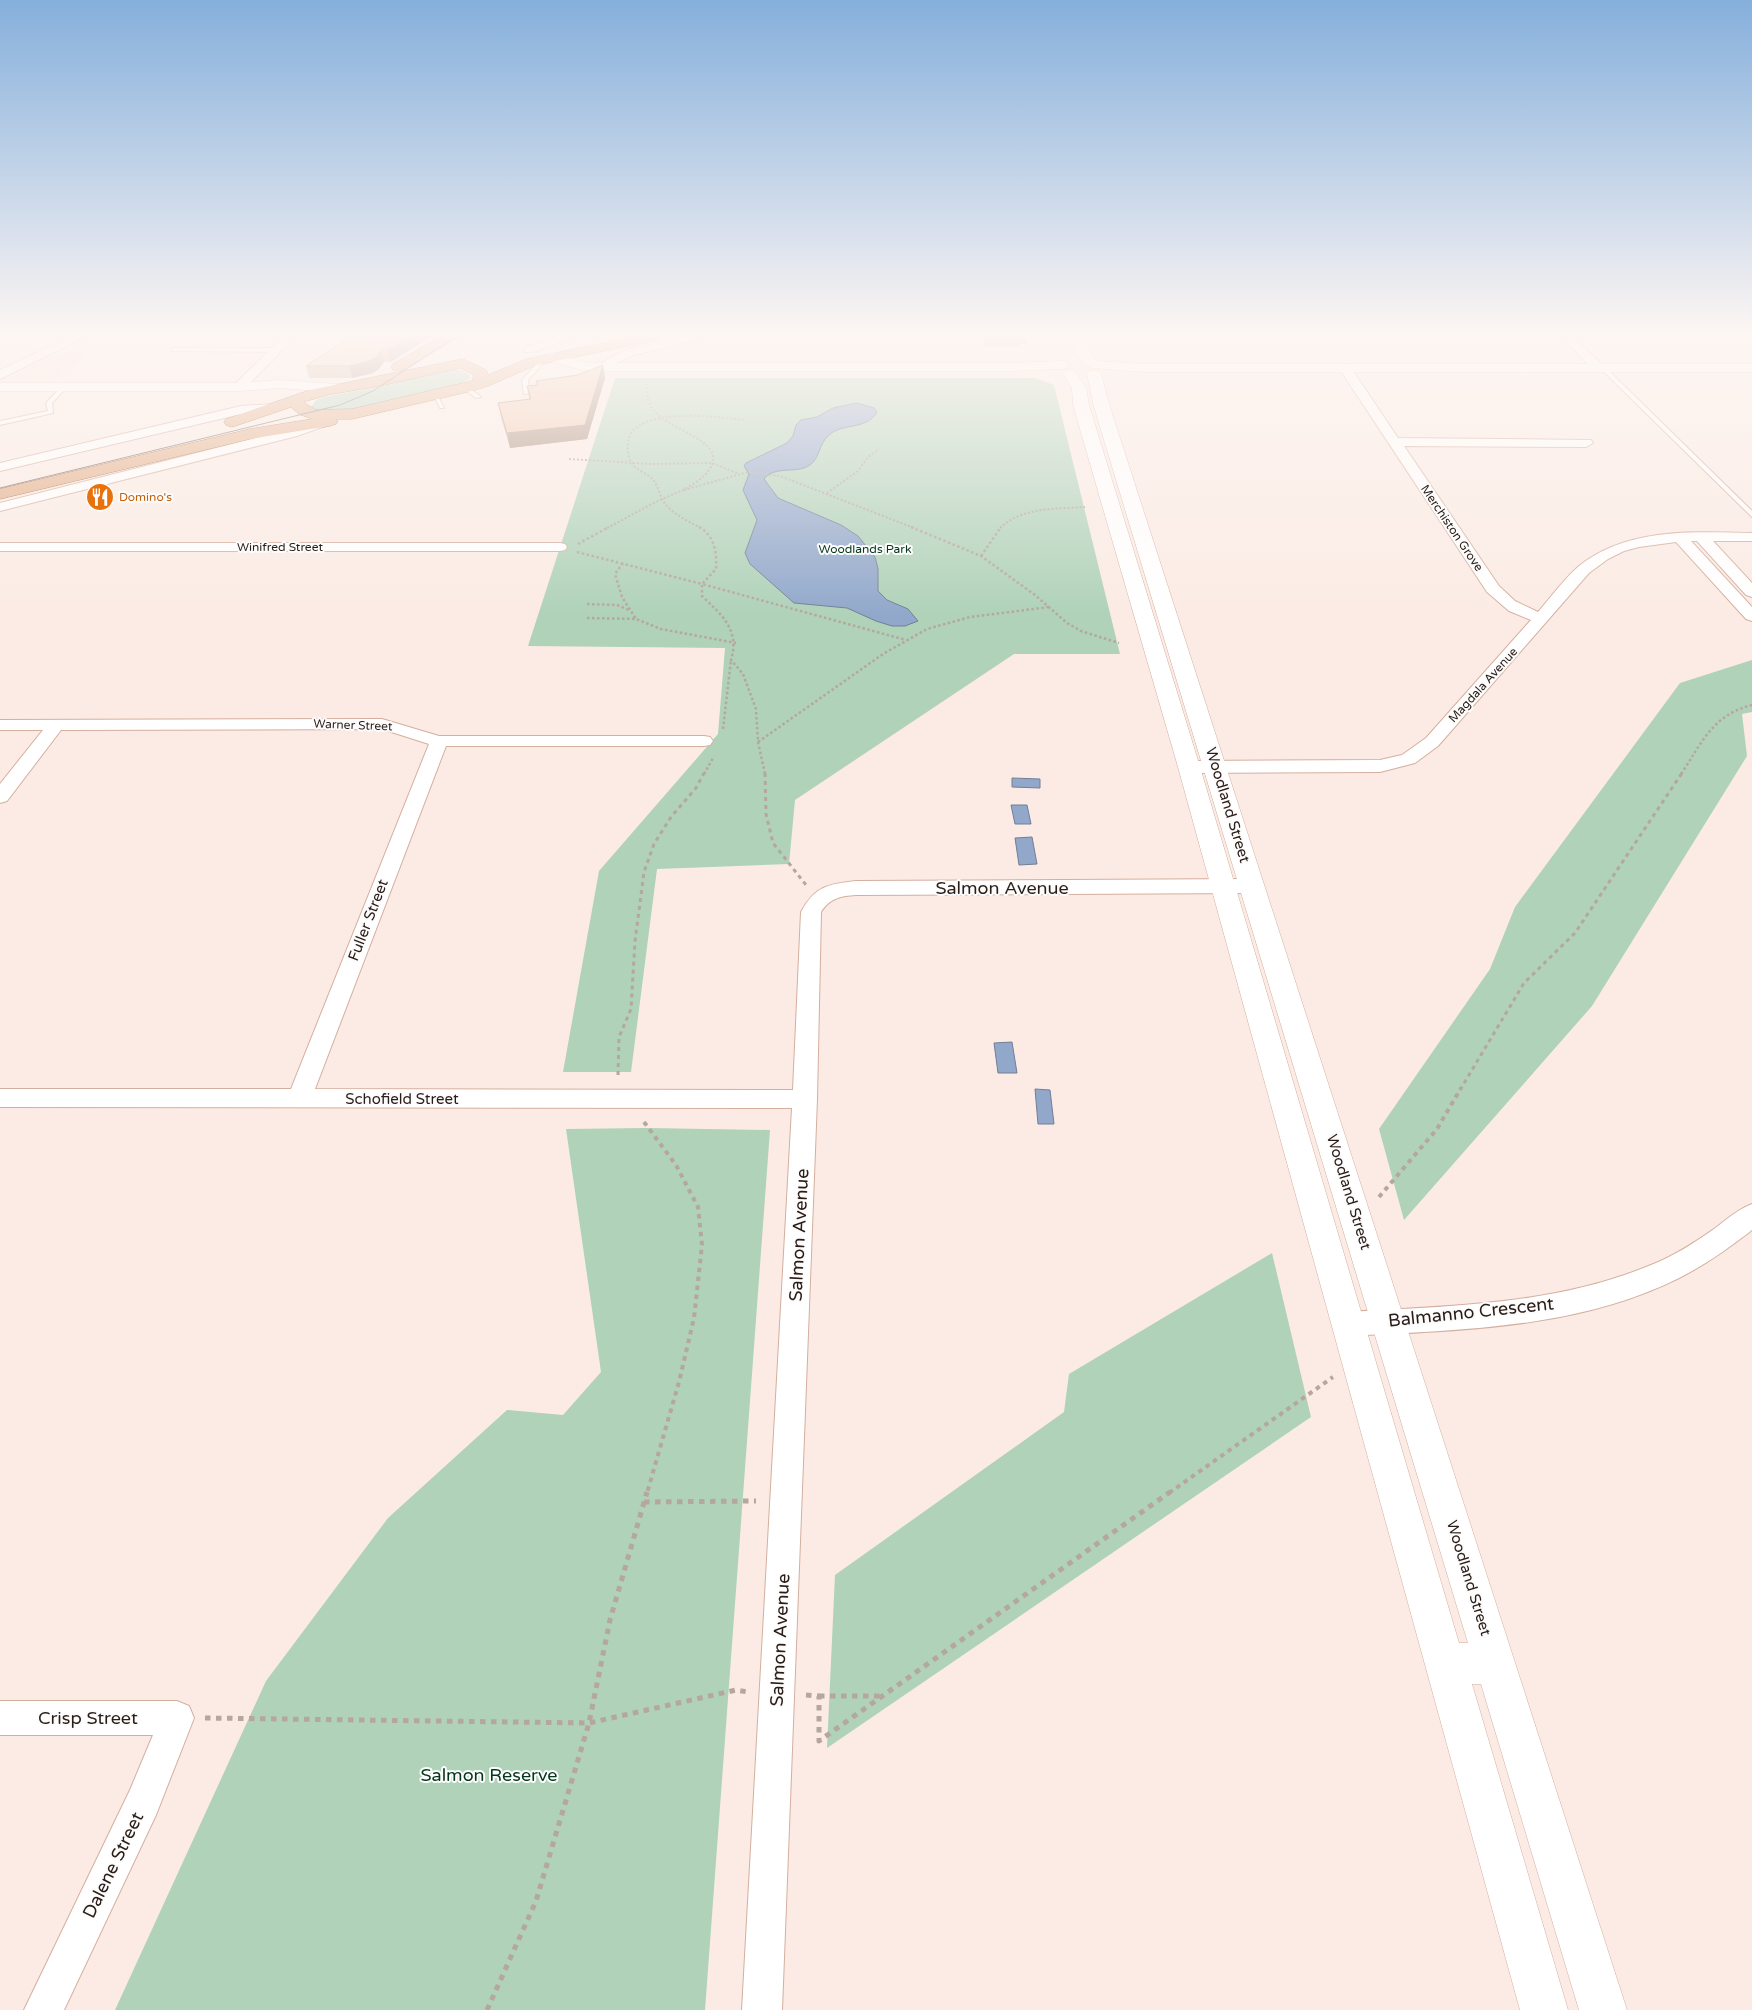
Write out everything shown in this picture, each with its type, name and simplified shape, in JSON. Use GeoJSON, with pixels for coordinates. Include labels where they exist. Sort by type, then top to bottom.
{"type":"FeatureCollection","features":[{"type":"Feature","properties":{"kind":"main road"},"geometry":{"type":"LineString","coordinates":[[0,480],[204,430]]}},
{"type":"Feature","properties":{"kind":"main road"},"geometry":{"type":"LineString","coordinates":[[0,494],[250,434],[276,430]]}},
{"type":"Feature","properties":{"kind":"main road","name":"Woodland Street"},"geometry":{"type":"LineString","coordinates":[[1098,430],[1238,886],[1348,1324],[1544,2010]]}},
{"type":"Feature","properties":{"kind":"main road","name":"Woodland Street"},"geometry":{"type":"LineString","coordinates":[[1238,886],[1359,1222],[1388,1321],[1603,2010]]}},
{"type":"Feature","properties":{"kind":"main road"},"geometry":{"type":"LineString","coordinates":[[1445,1663],[1495,1664]]}},
{"type":"Feature","properties":{"kind":"street"},"geometry":{"type":"LineString","coordinates":[[0,467],[157,430]]}},
{"type":"Feature","properties":{"kind":"street"},"geometry":{"type":"LineString","coordinates":[[0,507],[302,430]]}},
{"type":"Feature","properties":{"kind":"street","name":"Merchiston Grove"},"geometry":{"type":"LineString","coordinates":[[1385,430],[1502,600],[1523,613],[1542,618]]}},
{"type":"Feature","properties":{"kind":"street"},"geometry":{"type":"LineString","coordinates":[[1393,442],[1586,443]]}},
{"type":"Feature","properties":{"kind":"street","name":"Magdala Avenue"},"geometry":{"type":"LineString","coordinates":[[1202,767],[1380,766],[1402,763],[1417,756],[1432,742],[1584,570],[1603,556],[1631,545],[1680,538],[1752,537]]}},
{"type":"Feature","properties":{"kind":"street"},"geometry":{"type":"LineString","coordinates":[[1680,538],[1752,616]]}},
{"type":"Feature","properties":{"kind":"street"},"geometry":{"type":"LineString","coordinates":[[1702,538],[1752,592]]}},
{"type":"Feature","properties":{"kind":"street","name":"Winifred Street"},"geometry":{"type":"LineString","coordinates":[[0,547],[560,547]]}},
{"type":"Feature","properties":{"kind":"street","name":"Warner Street"},"geometry":{"type":"LineString","coordinates":[[0,725],[382,724],[398,726],[420,737],[439,741],[710,747]]}},
{"type":"Feature","properties":{"kind":"street"},"geometry":{"type":"LineString","coordinates":[[0,797],[56,725]]}},
{"type":"Feature","properties":{"kind":"street","name":"Fuller Street"},"geometry":{"type":"LineString","coordinates":[[299,1099],[439,741]]}},
{"type":"Feature","properties":{"kind":"street","name":"Salmon Avenue"},"geometry":{"type":"LineString","coordinates":[[762,2010],[805,1099],[811,912],[817,900],[827,892],[856,888],[1238,886]]}},
{"type":"Feature","properties":{"kind":"street","name":"Schofield Street"},"geometry":{"type":"LineString","coordinates":[[0,1098],[805,1099]]}},
{"type":"Feature","properties":{"kind":"street","name":"Balmanno Crescent"},"geometry":{"type":"LineString","coordinates":[[1348,1324],[1524,1310],[1609,1294],[1666,1271],[1696,1255],[1710,1247],[1752,1214]]}},
{"type":"Feature","properties":{"kind":"street","name":"Crisp Street"},"geometry":{"type":"LineString","coordinates":[[0,1718],[176,1718]]}},
{"type":"Feature","properties":{"kind":"street","name":"Dalene Street"},"geometry":{"type":"LineString","coordinates":[[44,2010],[143,1802],[176,1718]]}},
{"type":"Feature","properties":{"kind":"lane"},"geometry":{"type":"LineString","coordinates":[[1665,430],[1752,515]]}},
{"type":"Feature","properties":{"kind":"path"},"geometry":{"type":"LineString","coordinates":[[633,430],[628,438],[627,449],[631,463],[653,480],[666,505],[704,530],[718,550],[716,569],[702,584],[702,596],[718,609],[736,643],[731,660],[723,728],[724,737]]}},
{"type":"Feature","properties":{"kind":"path"},"geometry":{"type":"LineString","coordinates":[[682,430],[706,443],[711,450],[712,463],[704,475],[684,490]]}},
{"type":"Feature","properties":{"kind":"path"},"geometry":{"type":"LineString","coordinates":[[826,493],[858,471],[868,457],[878,449]]}},
{"type":"Feature","properties":{"kind":"path"},"geometry":{"type":"LineString","coordinates":[[569,459],[631,463],[712,463],[740,474]]}},
{"type":"Feature","properties":{"kind":"path"},"geometry":{"type":"LineString","coordinates":[[560,547],[578,545],[662,499],[684,490],[740,474],[764,472],[826,493],[981,556],[1050,607],[1068,623],[1081,631],[1119,643]]}},
{"type":"Feature","properties":{"kind":"path"},"geometry":{"type":"LineString","coordinates":[[981,556],[1000,528],[1012,519],[1029,513],[1085,507]]}},
{"type":"Feature","properties":{"kind":"path"},"geometry":{"type":"LineString","coordinates":[[560,547],[906,640]]}},
{"type":"Feature","properties":{"kind":"path"},"geometry":{"type":"LineString","coordinates":[[623,563],[615,574],[622,597],[636,620]]}},
{"type":"Feature","properties":{"kind":"path"},"geometry":{"type":"LineString","coordinates":[[586,604],[617,605],[629,610]]}},
{"type":"Feature","properties":{"kind":"path"},"geometry":{"type":"LineString","coordinates":[[758,742],[845,682],[868,663],[928,629],[958,619],[1028,612],[1050,607]]}},
{"type":"Feature","properties":{"kind":"path"},"geometry":{"type":"LineString","coordinates":[[587,618],[636,620],[661,629],[736,643]]}},
{"type":"Feature","properties":{"kind":"path"},"geometry":{"type":"LineString","coordinates":[[731,660],[743,674],[756,709],[758,742],[765,772],[766,814],[774,843],[817,900]]}},
{"type":"Feature","properties":{"kind":"path"},"geometry":{"type":"LineString","coordinates":[[1359,1222],[1407,1162],[1437,1129],[1524,983],[1575,932],[1715,723],[1736,709],[1752,705]]}},
{"type":"Feature","properties":{"kind":"path"},"geometry":{"type":"LineString","coordinates":[[487,2010],[536,1901],[589,1723],[610,1620],[679,1382],[694,1318],[702,1245],[698,1207],[676,1165],[647,1128],[618,1077],[619,1037],[631,1009],[635,941],[644,872],[654,844],[671,817],[696,788],[710,747]]}},
{"type":"Feature","properties":{"kind":"path"},"geometry":{"type":"LineString","coordinates":[[820,1696],[818,1741],[1358,1360]]}},
{"type":"Feature","properties":{"kind":"path"},"geometry":{"type":"LineString","coordinates":[[644,1502],[787,1501]]}},
{"type":"Feature","properties":{"kind":"path"},"geometry":{"type":"LineString","coordinates":[[176,1718],[589,1723],[736,1690],[778,1695],[882,1696]]}},
{"type":"Feature","properties":{"kind":"green space","name":"Woodlands Park"},"geometry":{"type":"Polygon","coordinates":[[[598,430],[1065,430],[1120,654],[1014,654],[795,800],[789,864],[657,869],[631,1072],[563,1072],[599,871],[718,734],[725,648],[528,646],[598,430]]]}},
{"type":"Feature","properties":{"kind":"green space"},"geometry":{"type":"Polygon","coordinates":[[[1752,660],[1752,712],[1742,714],[1747,756],[1592,1006],[1404,1220],[1379,1129],[1490,969],[1515,907],[1680,683],[1752,660]]]}},
{"type":"Feature","properties":{"kind":"green space","name":"Salmon Reserve"},"geometry":{"type":"Polygon","coordinates":[[[566,1129],[770,1130],[705,2010],[115,2010],[266,1681],[388,1518],[507,1410],[563,1415],[601,1372],[566,1129]]]}},
{"type":"Feature","properties":{"kind":"green space"},"geometry":{"type":"Polygon","coordinates":[[[1272,1253],[1311,1417],[827,1748],[835,1575],[1064,1412],[1069,1374],[1272,1253]]]}},
{"type":"Feature","properties":{"kind":"water"},"geometry":{"type":"Polygon","coordinates":[[[795,430],[837,430],[827,437],[816,458],[809,465],[804,468],[772,473],[764,479],[778,498],[841,525],[858,536],[875,557],[878,569],[878,591],[887,600],[908,609],[918,621],[905,626],[892,626],[847,608],[794,603],[750,564],[745,553],[757,520],[743,490],[749,474],[744,466],[746,463],[787,443],[793,436],[795,430]]]}},
{"type":"Feature","properties":{"kind":"water"},"geometry":{"type":"Polygon","coordinates":[[[1012,778],[1040,779],[1040,788],[1012,787],[1012,778]]]}},
{"type":"Feature","properties":{"kind":"water"},"geometry":{"type":"Polygon","coordinates":[[[1011,805],[1027,805],[1031,824],[1015,824],[1011,805]]]}},
{"type":"Feature","properties":{"kind":"water"},"geometry":{"type":"Polygon","coordinates":[[[1032,837],[1037,864],[1019,865],[1015,838],[1032,837]]]}},
{"type":"Feature","properties":{"kind":"water"},"geometry":{"type":"Polygon","coordinates":[[[1012,1042],[1017,1073],[998,1073],[994,1043],[1012,1042]]]}},
{"type":"Feature","properties":{"kind":"water"},"geometry":{"type":"Polygon","coordinates":[[[1035,1089],[1050,1090],[1054,1124],[1038,1124],[1035,1089]]]}},
{"type":"Feature","properties":{"kind":"building"},"geometry":{"type":"Polygon","coordinates":[[[506,430],[538,430],[507,433],[506,430]]]}},
{"type":"Feature","properties":{"kind":"tram line"},"geometry":{"type":"LineString","coordinates":[[0,488],[238,430]]}},
{"type":"Feature","properties":{"kind":"place","name":"Domino's"},"geometry":{"type":"Point","coordinates":[100,497]}}]}
